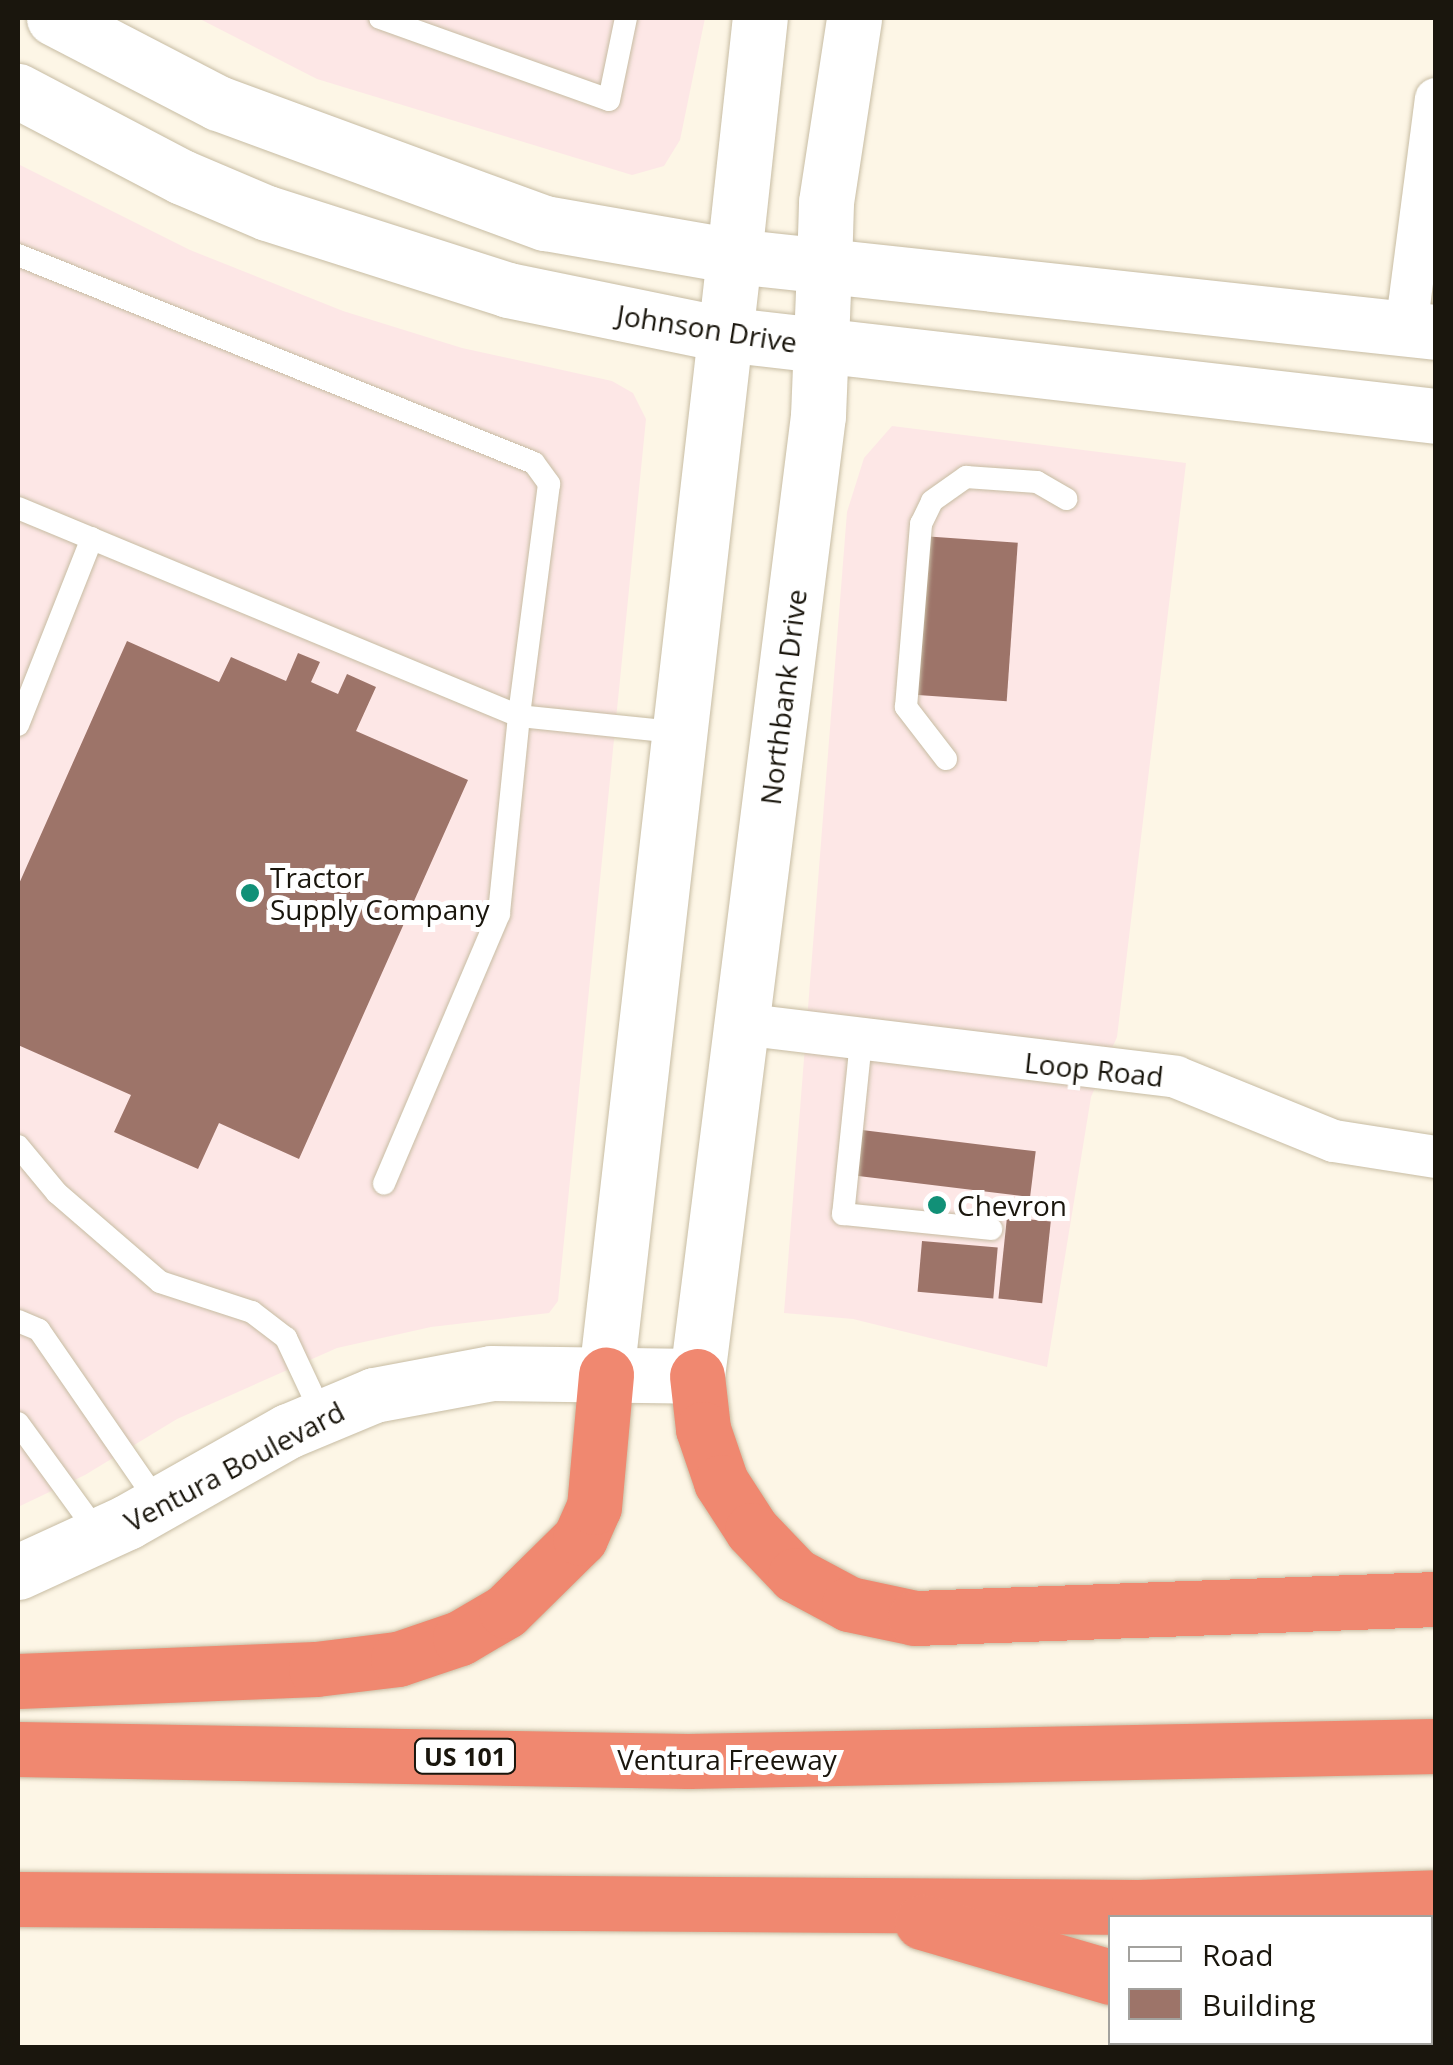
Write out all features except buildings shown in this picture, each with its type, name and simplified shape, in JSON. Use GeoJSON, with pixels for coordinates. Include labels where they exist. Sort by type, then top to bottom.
{"type":"FeatureCollection","features":[{"type":"Feature","properties":{"kind":"highway"},"geometry":{"type":"LineString","coordinates":[[18,1681],[316,1669],[398,1659],[460,1638],[506,1611],[580,1538],[594,1507],[606,1375]]}},
{"type":"Feature","properties":{"kind":"highway"},"geometry":{"type":"LineString","coordinates":[[697,1376],[703,1429],[720,1482],[752,1530],[795,1575],[848,1604],[916,1618],[1436,1600]]}},
{"type":"Feature","properties":{"kind":"highway","name":"Ventura Freeway"},"geometry":{"type":"LineString","coordinates":[[18,1749],[688,1760],[1436,1746]]}},
{"type":"Feature","properties":{"kind":"highway"},"geometry":{"type":"LineString","coordinates":[[18,1898],[1138,1906],[1436,1897]]}},
{"type":"Feature","properties":{"kind":"highway"},"geometry":{"type":"LineString","coordinates":[[862,1904],[1108,1976]]}},
{"type":"Feature","properties":{"kind":"main road"},"geometry":{"type":"LineString","coordinates":[[54,18],[218,103]]}},
{"type":"Feature","properties":{"kind":"main road"},"geometry":{"type":"LineString","coordinates":[[606,1375],[675,732],[760,18]]}},
{"type":"Feature","properties":{"kind":"main road","name":"Northbank Drive"},"geometry":{"type":"LineString","coordinates":[[697,1376],[823,346],[826,202],[854,18]]}},
{"type":"Feature","properties":{"kind":"main road"},"geometry":{"type":"LineString","coordinates":[[18,34],[51,54],[218,103],[545,223],[734,256],[824,267],[1421,330]]}},
{"type":"Feature","properties":{"kind":"main road","name":"Johnson Drive"},"geometry":{"type":"LineString","coordinates":[[18,91],[182,177],[349,242],[508,290],[723,334],[1436,416]]}},
{"type":"Feature","properties":{"kind":"main road","name":"Ventura Boulevard"},"geometry":{"type":"LineString","coordinates":[[18,1572],[100,1536],[322,1415],[432,1381],[491,1372],[697,1376]]}},
{"type":"Feature","properties":{"kind":"street"},"geometry":{"type":"LineString","coordinates":[[1421,330],[1436,99]]}},
{"type":"Feature","properties":{"kind":"street","name":"Loop Road"},"geometry":{"type":"LineString","coordinates":[[742,1024],[1176,1077],[1334,1141],[1436,1157]]}},
{"type":"Feature","properties":{"kind":"lane"},"geometry":{"type":"LineString","coordinates":[[380,18],[609,100],[626,18]]}},
{"type":"Feature","properties":{"kind":"lane"},"geometry":{"type":"LineString","coordinates":[[18,255],[534,463],[549,484],[498,914],[384,1183]]}},
{"type":"Feature","properties":{"kind":"lane"},"geometry":{"type":"LineString","coordinates":[[946,759],[906,707],[921,524],[932,501],[966,477],[1037,482],[1066,499]]}},
{"type":"Feature","properties":{"kind":"lane"},"geometry":{"type":"LineString","coordinates":[[18,508],[519,716],[675,732]]}},
{"type":"Feature","properties":{"kind":"lane"},"geometry":{"type":"LineString","coordinates":[[18,726],[92,538]]}},
{"type":"Feature","properties":{"kind":"lane"},"geometry":{"type":"LineString","coordinates":[[861,1041],[843,1214],[991,1229]]}},
{"type":"Feature","properties":{"kind":"lane"},"geometry":{"type":"LineString","coordinates":[[18,1146],[57,1193],[160,1282],[252,1312],[286,1338],[322,1415]]}},
{"type":"Feature","properties":{"kind":"lane"},"geometry":{"type":"LineString","coordinates":[[18,1321],[39,1330],[159,1504]]}},
{"type":"Feature","properties":{"kind":"lane"},"geometry":{"type":"LineString","coordinates":[[18,1423],[100,1536]]}},
{"type":"Feature","properties":{"kind":"shaded area"},"geometry":{"type":"Polygon","coordinates":[[[198,18],[705,18],[680,140],[664,166],[632,175],[317,79],[198,18]]]}},
{"type":"Feature","properties":{"kind":"shaded area"},"geometry":{"type":"Polygon","coordinates":[[[18,164],[190,250],[343,311],[462,348],[612,381],[633,393],[646,419],[558,1301],[549,1313],[431,1327],[337,1348],[177,1419],[85,1475],[18,1507],[18,164]]]}},
{"type":"Feature","properties":{"kind":"shaded area"},"geometry":{"type":"Polygon","coordinates":[[[892,426],[1186,463],[1117,1037],[1091,1097],[1047,1367],[853,1319],[784,1313],[847,512],[864,458],[892,426]]]}},
{"type":"Feature","properties":{"kind":"place","name":"Tractor Supply Company"},"geometry":{"type":"Point","coordinates":[250,893]}},
{"type":"Feature","properties":{"kind":"place","name":"Chevron"},"geometry":{"type":"Point","coordinates":[937,1205]}}]}
